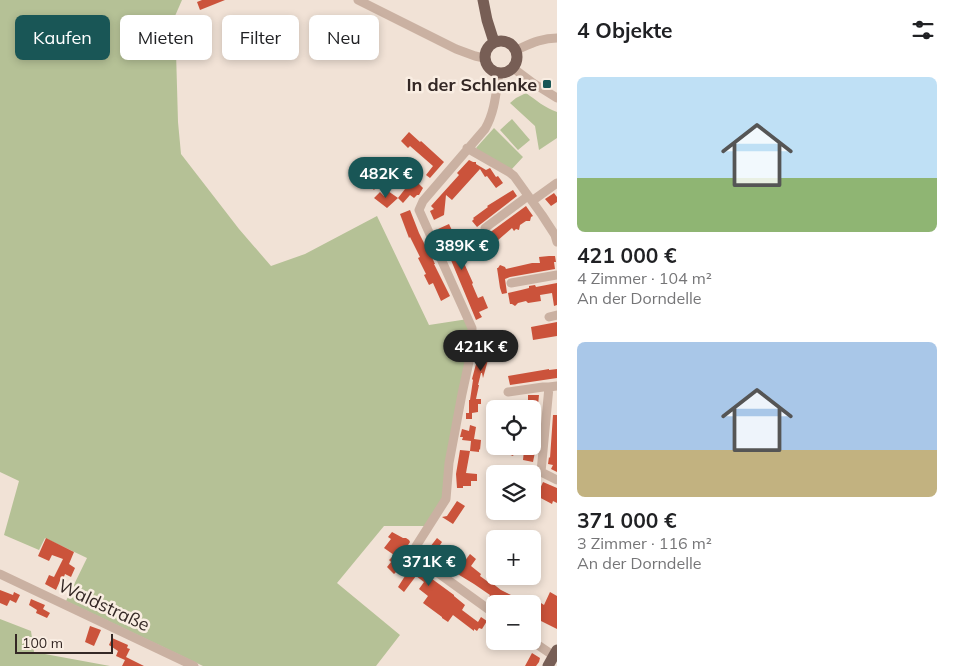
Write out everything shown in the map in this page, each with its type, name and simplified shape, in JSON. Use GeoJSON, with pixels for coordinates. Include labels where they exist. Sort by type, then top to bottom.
{"type":"FeatureCollection","features":[{"type":"Feature","properties":{"kind":"main road"},"geometry":{"type":"LineString","coordinates":[[483,0],[494,42]]}},
{"type":"Feature","properties":{"kind":"main road"},"geometry":{"type":"LineString","coordinates":[[499,40],[509,43],[516,50],[517,59],[513,68],[504,73],[493,71],[489,68],[484,58],[487,48],[494,42],[499,40]]}},
{"type":"Feature","properties":{"kind":"street"},"geometry":{"type":"LineString","coordinates":[[358,0],[456,48],[484,58]]}},
{"type":"Feature","properties":{"kind":"street"},"geometry":{"type":"LineString","coordinates":[[516,50],[535,41],[557,38]]}},
{"type":"Feature","properties":{"kind":"street"},"geometry":{"type":"LineString","coordinates":[[513,68],[557,98]]}},
{"type":"Feature","properties":{"kind":"street"},"geometry":{"type":"LineString","coordinates":[[486,608],[413,554],[414,549],[446,499],[448,463],[472,348],[472,328],[419,210],[423,201],[485,129],[493,112],[499,73]]}},
{"type":"Feature","properties":{"kind":"street"},"geometry":{"type":"LineString","coordinates":[[467,148],[509,172],[518,181],[556,237]]}},
{"type":"Feature","properties":{"kind":"street"},"geometry":{"type":"LineString","coordinates":[[485,228],[557,182]]}},
{"type":"Feature","properties":{"kind":"street"},"geometry":{"type":"LineString","coordinates":[[511,284],[557,274]]}},
{"type":"Feature","properties":{"kind":"street"},"geometry":{"type":"LineString","coordinates":[[508,392],[553,386],[541,472],[557,480]]}},
{"type":"Feature","properties":{"kind":"street","name":"Waldstraße"},"geometry":{"type":"LineString","coordinates":[[0,574],[194,666]]}},
{"type":"Feature","properties":{"kind":"street"},"geometry":{"type":"LineString","coordinates":[[541,648],[553,657]]}},
{"type":"Feature","properties":{"kind":"green space"},"geometry":{"type":"Polygon","coordinates":[[[0,0],[182,0],[175,15],[120,15],[120,60],[176,60],[181,154],[239,229],[271,266],[305,254],[377,216],[429,325],[468,319],[472,328],[442,499],[425,526],[384,526],[337,583],[400,635],[376,666],[203,666],[66,601],[87,558],[45,538],[39,550],[4,535],[19,481],[0,472],[0,0]]]}},
{"type":"Feature","properties":{"kind":"green space"},"geometry":{"type":"Polygon","coordinates":[[[526,93],[557,112],[557,138],[539,150],[535,126],[510,103],[526,93]]]}},
{"type":"Feature","properties":{"kind":"green space"},"geometry":{"type":"Polygon","coordinates":[[[512,119],[530,140],[518,150],[500,130],[512,119]]]}},
{"type":"Feature","properties":{"kind":"green space"},"geometry":{"type":"Polygon","coordinates":[[[494,128],[523,157],[511,170],[476,148],[494,128]]]}},
{"type":"Feature","properties":{"kind":"green space"},"geometry":{"type":"Polygon","coordinates":[[[0,619],[31,631],[34,652],[110,666],[0,666],[0,619]]]}},
{"type":"Feature","properties":{"kind":"building"},"geometry":{"type":"Polygon","coordinates":[[[202,0],[225,0],[200,10],[197,2],[202,0]]]}},
{"type":"Feature","properties":{"kind":"building"},"geometry":{"type":"Polygon","coordinates":[[[409,132],[444,162],[430,178],[426,175],[433,166],[410,146],[408,148],[401,141],[409,132]]]}},
{"type":"Feature","properties":{"kind":"building"},"geometry":{"type":"Polygon","coordinates":[[[387,157],[408,178],[411,174],[417,179],[415,180],[423,188],[419,195],[414,198],[410,195],[403,203],[398,198],[405,189],[380,165],[387,157]]]}},
{"type":"Feature","properties":{"kind":"building"},"geometry":{"type":"Polygon","coordinates":[[[469,160],[476,162],[476,164],[486,170],[490,168],[503,183],[496,188],[480,169],[452,200],[446,195],[444,215],[434,220],[430,211],[434,209],[431,206],[459,175],[457,173],[469,160]]]}},
{"type":"Feature","properties":{"kind":"building"},"geometry":{"type":"Polygon","coordinates":[[[375,165],[380,170],[374,177],[380,183],[374,190],[365,182],[371,176],[368,173],[375,165]]]}},
{"type":"Feature","properties":{"kind":"building"},"geometry":{"type":"Polygon","coordinates":[[[513,190],[517,196],[477,227],[472,221],[473,218],[487,206],[513,190]]]}},
{"type":"Feature","properties":{"kind":"building"},"geometry":{"type":"Polygon","coordinates":[[[388,191],[398,198],[387,208],[374,198],[380,192],[384,196],[388,191]]]}},
{"type":"Feature","properties":{"kind":"building"},"geometry":{"type":"Polygon","coordinates":[[[554,193],[557,197],[557,202],[551,206],[545,199],[554,193]]]}},
{"type":"Feature","properties":{"kind":"building"},"geometry":{"type":"Polygon","coordinates":[[[526,206],[533,216],[530,221],[520,225],[519,230],[516,229],[514,231],[512,228],[497,241],[495,240],[486,247],[481,239],[526,206]]]}},
{"type":"Feature","properties":{"kind":"building"},"geometry":{"type":"Polygon","coordinates":[[[410,210],[419,233],[450,296],[441,301],[433,283],[429,285],[424,275],[426,274],[418,258],[420,257],[409,238],[400,214],[410,210]]]}},
{"type":"Feature","properties":{"kind":"building"},"geometry":{"type":"Polygon","coordinates":[[[449,224],[467,262],[464,263],[478,298],[483,296],[488,308],[479,312],[482,317],[476,320],[438,229],[449,224]]]}},
{"type":"Feature","properties":{"kind":"building"},"geometry":{"type":"Polygon","coordinates":[[[555,256],[555,269],[505,279],[507,293],[502,294],[497,268],[500,265],[506,269],[540,263],[539,257],[555,256]]]}},
{"type":"Feature","properties":{"kind":"building"},"geometry":{"type":"Polygon","coordinates":[[[557,283],[557,305],[554,306],[552,293],[540,295],[541,301],[528,303],[526,301],[515,306],[510,304],[508,293],[529,288],[529,286],[535,285],[536,287],[557,283]]]}},
{"type":"Feature","properties":{"kind":"building"},"geometry":{"type":"Polygon","coordinates":[[[557,322],[557,336],[533,340],[531,327],[557,322]]]}},
{"type":"Feature","properties":{"kind":"building"},"geometry":{"type":"Polygon","coordinates":[[[495,331],[496,347],[493,348],[495,359],[488,360],[483,378],[481,373],[478,385],[476,399],[481,399],[481,404],[478,404],[478,412],[472,413],[472,419],[466,419],[466,413],[469,413],[472,379],[476,364],[481,366],[480,355],[487,355],[486,339],[484,339],[483,332],[495,331]]]}},
{"type":"Feature","properties":{"kind":"building"},"geometry":{"type":"Polygon","coordinates":[[[557,369],[557,378],[510,385],[508,376],[557,369]]]}},
{"type":"Feature","properties":{"kind":"building"},"geometry":{"type":"Polygon","coordinates":[[[528,395],[539,395],[538,400],[528,400],[528,395]]]}},
{"type":"Feature","properties":{"kind":"building"},"geometry":{"type":"Polygon","coordinates":[[[553,415],[557,415],[557,472],[551,469],[553,465],[548,464],[553,415]]]}},
{"type":"Feature","properties":{"kind":"building"},"geometry":{"type":"Polygon","coordinates":[[[470,425],[476,427],[474,439],[481,440],[479,452],[470,451],[471,441],[462,440],[463,437],[460,437],[462,429],[469,431],[470,425]]]}},
{"type":"Feature","properties":{"kind":"building"},"geometry":{"type":"Polygon","coordinates":[[[460,450],[470,451],[466,473],[477,474],[477,481],[471,481],[471,486],[457,488],[456,474],[460,450]]]}},
{"type":"Feature","properties":{"kind":"building"},"geometry":{"type":"Polygon","coordinates":[[[524,455],[534,455],[533,462],[523,460],[524,455]]]}},
{"type":"Feature","properties":{"kind":"building"},"geometry":{"type":"Polygon","coordinates":[[[543,482],[557,488],[557,503],[553,501],[552,504],[541,498],[543,482]]]}},
{"type":"Feature","properties":{"kind":"building"},"geometry":{"type":"Polygon","coordinates":[[[457,501],[465,506],[453,524],[442,517],[447,516],[457,501]]]}},
{"type":"Feature","properties":{"kind":"building"},"geometry":{"type":"Polygon","coordinates":[[[392,532],[409,540],[410,542],[399,561],[409,570],[413,565],[454,595],[465,605],[462,610],[478,622],[481,617],[486,620],[482,629],[479,628],[477,631],[474,629],[474,631],[453,615],[448,622],[423,603],[428,596],[419,589],[424,582],[416,576],[404,592],[398,587],[405,576],[397,571],[394,574],[387,567],[391,562],[389,560],[394,555],[384,548],[391,539],[388,537],[392,532]]]}},
{"type":"Feature","properties":{"kind":"building"},"geometry":{"type":"Polygon","coordinates":[[[46,538],[74,552],[69,564],[75,568],[71,577],[65,574],[56,590],[45,584],[49,575],[54,577],[63,559],[52,555],[49,561],[38,556],[46,538]]]}},
{"type":"Feature","properties":{"kind":"building"},"geometry":{"type":"Polygon","coordinates":[[[437,538],[442,542],[440,545],[443,549],[461,565],[470,554],[476,559],[471,566],[481,574],[480,576],[486,580],[486,585],[495,585],[511,595],[490,595],[447,569],[426,552],[437,538]]]}},
{"type":"Feature","properties":{"kind":"building"},"geometry":{"type":"Polygon","coordinates":[[[0,590],[13,595],[14,592],[20,595],[16,603],[10,600],[7,606],[0,603],[0,590]]]}},
{"type":"Feature","properties":{"kind":"building"},"geometry":{"type":"Polygon","coordinates":[[[550,592],[557,596],[557,629],[541,621],[541,603],[544,605],[550,592]]]}},
{"type":"Feature","properties":{"kind":"building"},"geometry":{"type":"Polygon","coordinates":[[[31,599],[45,605],[43,609],[50,613],[47,618],[36,613],[37,610],[29,605],[31,599]]]}},
{"type":"Feature","properties":{"kind":"building"},"geometry":{"type":"Polygon","coordinates":[[[90,626],[101,630],[94,646],[85,642],[90,626]]]}},
{"type":"Feature","properties":{"kind":"building"},"geometry":{"type":"Polygon","coordinates":[[[112,638],[128,645],[127,648],[130,649],[126,657],[144,666],[122,666],[125,660],[116,656],[118,651],[109,645],[112,638]]]}},
{"type":"Feature","properties":{"kind":"building"},"geometry":{"type":"Polygon","coordinates":[[[532,653],[540,658],[539,662],[536,666],[525,666],[532,653]]]}},
{"type":"Feature","properties":{"kind":"place","name":"In der Schlenke"},"geometry":{"type":"Point","coordinates":[547,84]}}]}
